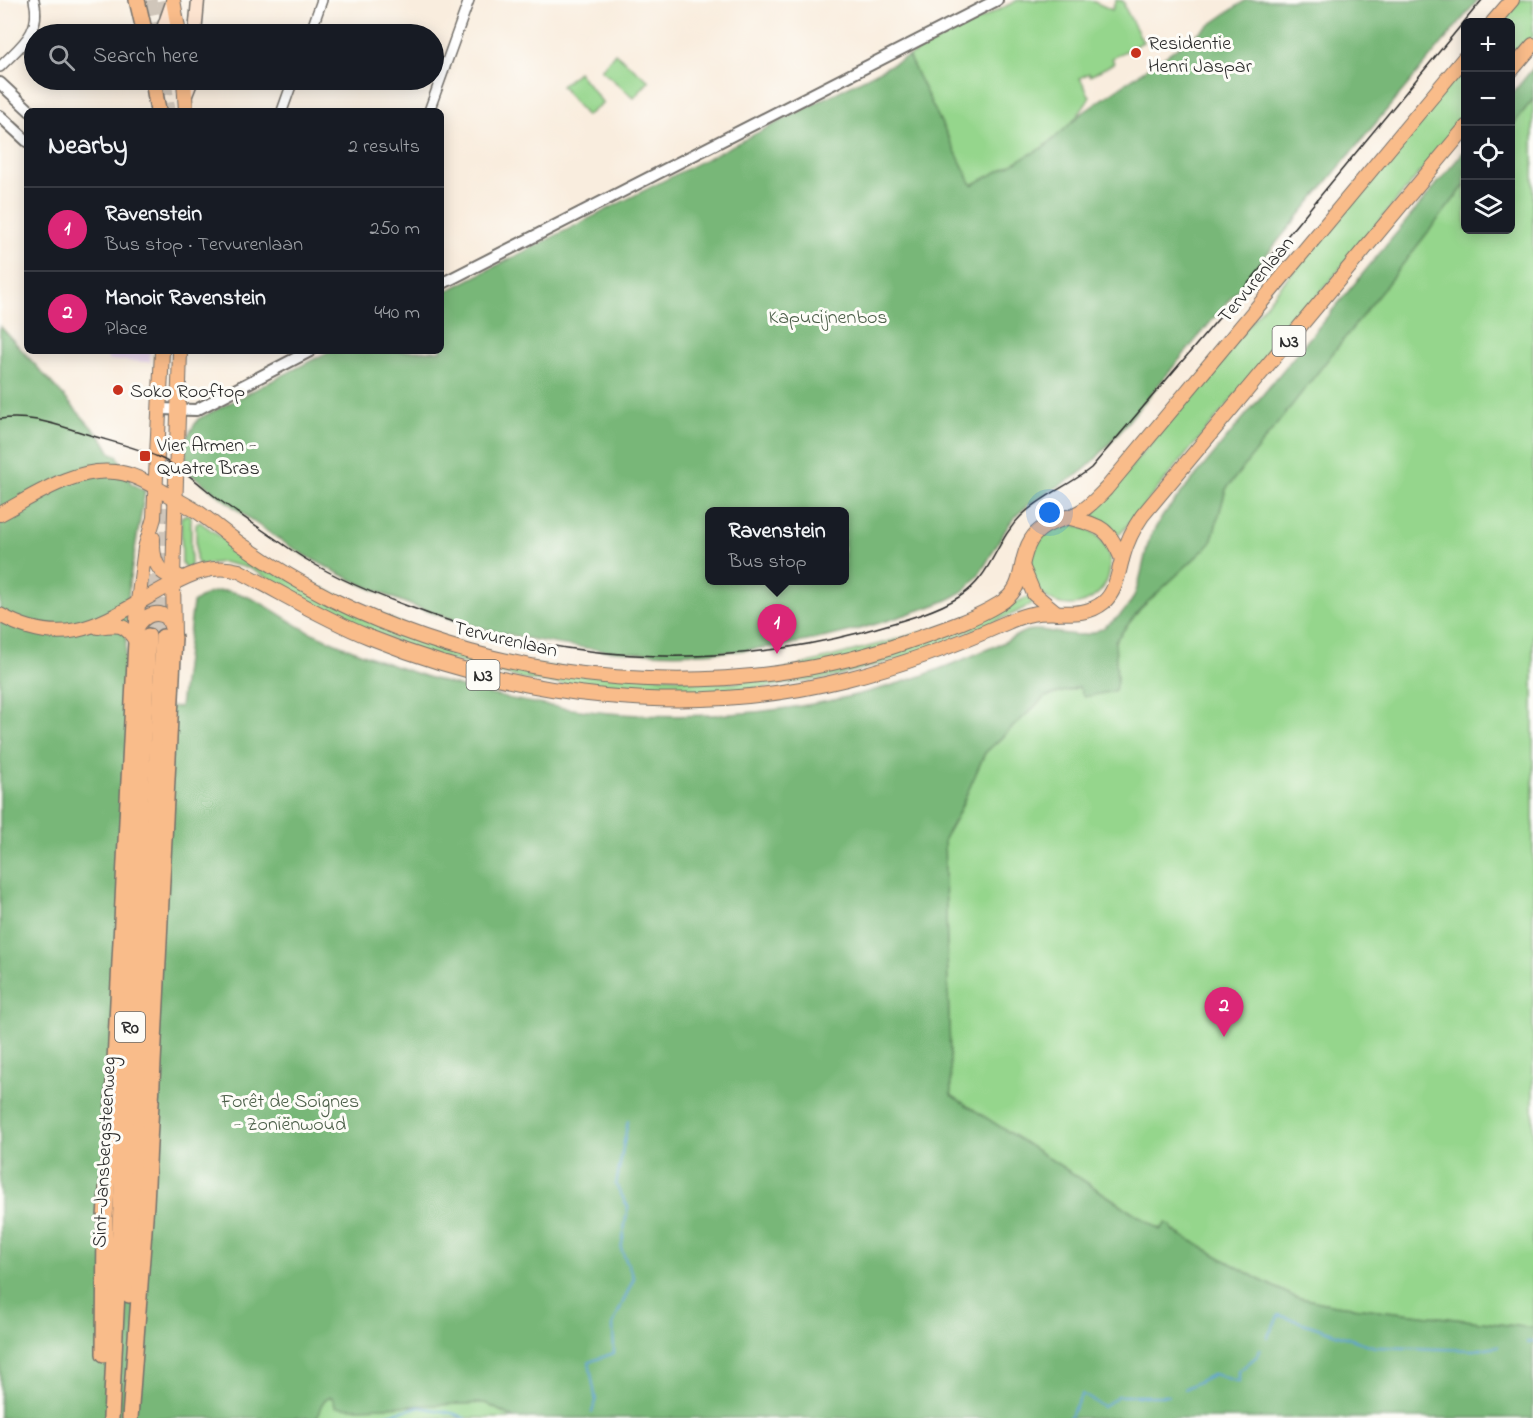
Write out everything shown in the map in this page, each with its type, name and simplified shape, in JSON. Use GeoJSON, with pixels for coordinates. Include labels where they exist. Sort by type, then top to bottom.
{"type":"FeatureCollection","features":[{"type":"Feature","properties":{"kind":"highway"},"geometry":{"type":"LineString","coordinates":[[136,0],[142,24]]}},
{"type":"Feature","properties":{"kind":"highway"},"geometry":{"type":"LineString","coordinates":[[155,90],[158,108]]}},
{"type":"Feature","properties":{"kind":"highway"},"geometry":{"type":"LineString","coordinates":[[104,1418],[105,1217],[152,636]]}},
{"type":"Feature","properties":{"kind":"highway"},"geometry":{"type":"LineString","coordinates":[[130,1418],[147,1193],[152,636]]}},
{"type":"Feature","properties":{"kind":"highway","name":"Sint-Jansbergsteenweg"},"geometry":{"type":"LineString","coordinates":[[111,1418],[152,636]]}},
{"type":"Feature","properties":{"kind":"highway","name":"Sint-Jansbergsteenweg"},"geometry":{"type":"LineString","coordinates":[[122,1418],[152,636]]}},
{"type":"Feature","properties":{"kind":"main road"},"geometry":{"type":"LineString","coordinates":[[165,24],[173,0]]}},
{"type":"Feature","properties":{"kind":"main road"},"geometry":{"type":"LineString","coordinates":[[173,0],[177,24]]}},
{"type":"Feature","properties":{"kind":"main road"},"geometry":{"type":"LineString","coordinates":[[196,24],[198,0]]}},
{"type":"Feature","properties":{"kind":"main road"},"geometry":{"type":"LineString","coordinates":[[1496,18],[1512,0]]}},
{"type":"Feature","properties":{"kind":"main road"},"geometry":{"type":"LineString","coordinates":[[1515,66],[1533,45]]}},
{"type":"Feature","properties":{"kind":"main road","name":"Tervurenlaan"},"geometry":{"type":"LineString","coordinates":[[0,514],[82,474],[107,471],[129,475],[176,498],[248,550],[332,599],[378,620],[437,642],[493,658],[556,670],[626,678],[722,679],[838,662],[884,650],[949,627],[1001,603],[1012,594],[1019,584],[1025,554],[1031,540],[1040,529],[1053,521],[1082,512],[1106,489],[1461,62]]}},
{"type":"Feature","properties":{"kind":"main road"},"geometry":{"type":"LineString","coordinates":[[161,90],[163,108]]}},
{"type":"Feature","properties":{"kind":"main road"},"geometry":{"type":"LineString","coordinates":[[185,90],[186,108]]}},
{"type":"Feature","properties":{"kind":"main road"},"geometry":{"type":"LineString","coordinates":[[186,95],[188,90]]}},
{"type":"Feature","properties":{"kind":"main road","name":"Tervurenlaan"},"geometry":{"type":"LineString","coordinates":[[173,580],[198,571],[216,569],[239,571],[367,637],[426,659],[489,677],[554,690],[632,698],[724,698],[780,692],[845,680],[957,645],[1022,616],[1040,613],[1082,613],[1094,609],[1106,600],[1114,588],[1132,531],[1142,516],[1461,133]]}},
{"type":"Feature","properties":{"kind":"main road"},"geometry":{"type":"LineString","coordinates":[[162,354],[153,551],[154,560],[173,580]]}},
{"type":"Feature","properties":{"kind":"main road"},"geometry":{"type":"LineString","coordinates":[[152,636],[173,580],[180,354]]}},
{"type":"Feature","properties":{"kind":"main road"},"geometry":{"type":"LineString","coordinates":[[129,475],[158,461]]}},
{"type":"Feature","properties":{"kind":"main road"},"geometry":{"type":"LineString","coordinates":[[1067,517],[1096,525],[1108,533],[1122,559]]}},
{"type":"Feature","properties":{"kind":"main road"},"geometry":{"type":"LineString","coordinates":[[152,636],[138,602],[145,548],[154,518]]}},
{"type":"Feature","properties":{"kind":"main road"},"geometry":{"type":"LineString","coordinates":[[1023,568],[1034,594],[1057,613]]}},
{"type":"Feature","properties":{"kind":"main road"},"geometry":{"type":"LineString","coordinates":[[87,629],[173,580]]}},
{"type":"Feature","properties":{"kind":"main road"},"geometry":{"type":"LineString","coordinates":[[0,615],[34,630],[64,632],[114,625],[122,626],[130,632],[152,636]]}},
{"type":"Feature","properties":{"kind":"street"},"geometry":{"type":"LineString","coordinates":[[34,0],[34,24]]}},
{"type":"Feature","properties":{"kind":"street"},"geometry":{"type":"LineString","coordinates":[[314,24],[322,0]]}},
{"type":"Feature","properties":{"kind":"street"},"geometry":{"type":"LineString","coordinates":[[444,70],[470,0]]}},
{"type":"Feature","properties":{"kind":"street"},"geometry":{"type":"LineString","coordinates":[[444,282],[998,0]]}},
{"type":"Feature","properties":{"kind":"street"},"geometry":{"type":"LineString","coordinates":[[0,67],[24,41]]}},
{"type":"Feature","properties":{"kind":"street"},"geometry":{"type":"LineString","coordinates":[[0,83],[27,108]]}},
{"type":"Feature","properties":{"kind":"street"},"geometry":{"type":"LineString","coordinates":[[283,108],[289,90]]}},
{"type":"Feature","properties":{"kind":"street"},"geometry":{"type":"LineString","coordinates":[[430,108],[437,90]]}},
{"type":"Feature","properties":{"kind":"street"},"geometry":{"type":"LineString","coordinates":[[0,116],[24,138]]}},
{"type":"Feature","properties":{"kind":"street"},"geometry":{"type":"LineString","coordinates":[[160,409],[196,410],[304,354]]}},
{"type":"Feature","properties":{"kind":"shaded area"},"geometry":{"type":"Polygon","coordinates":[[[109,354],[150,354],[150,362],[107,360],[109,354]]]}},
{"type":"Feature","properties":{"kind":"green space"},"geometry":{"type":"Polygon","coordinates":[[[1018,0],[1090,0],[1112,10],[1116,0],[1123,1],[1143,42],[1112,58],[1114,63],[1090,76],[1089,73],[1080,78],[1090,97],[1080,113],[1054,139],[1006,169],[972,185],[908,56],[1018,0]]]}},
{"type":"Feature","properties":{"kind":"green space","name":"Kapucijnenbos"},"geometry":{"type":"Polygon","coordinates":[[[1246,0],[1478,0],[1099,456],[1082,472],[1037,499],[1016,516],[976,578],[957,595],[933,606],[840,634],[753,649],[687,653],[622,652],[556,644],[492,630],[429,612],[368,587],[310,558],[278,538],[246,517],[186,470],[186,439],[198,419],[324,354],[444,354],[444,292],[908,56],[972,185],[1046,146],[1081,114],[1246,0]]]}},
{"type":"Feature","properties":{"kind":"green space"},"geometry":{"type":"Polygon","coordinates":[[[1519,0],[1533,0],[1533,36],[1515,59],[1515,18],[1503,18],[1519,0]]]}},
{"type":"Feature","properties":{"kind":"green space"},"geometry":{"type":"Polygon","coordinates":[[[615,53],[649,81],[634,98],[601,70],[615,53]]]}},
{"type":"Feature","properties":{"kind":"green space"},"geometry":{"type":"Polygon","coordinates":[[[1533,68],[1533,99],[1515,122],[1515,90],[1533,68]]]}},
{"type":"Feature","properties":{"kind":"green space"},"geometry":{"type":"Polygon","coordinates":[[[1461,69],[1461,123],[1121,533],[1117,535],[1094,516],[1095,510],[1461,69]]]}},
{"type":"Feature","properties":{"kind":"green space"},"geometry":{"type":"Polygon","coordinates":[[[578,72],[603,103],[586,116],[561,86],[578,72]]]}},
{"type":"Feature","properties":{"kind":"green space"},"geometry":{"type":"Polygon","coordinates":[[[1533,99],[1533,1328],[1335,1305],[1295,1297],[1258,1279],[1172,1230],[1166,1223],[1161,1230],[951,1096],[944,839],[957,816],[985,753],[1045,697],[1079,687],[1117,681],[1115,641],[1140,609],[1211,543],[1226,489],[1461,190],[1461,234],[1515,234],[1515,122],[1533,99]]]}},
{"type":"Feature","properties":{"kind":"green space","name":"Forêt de Soignes - Zoniënwoud"},"geometry":{"type":"Polygon","coordinates":[[[1461,155],[1461,190],[1226,489],[1211,543],[1140,609],[1115,641],[1117,681],[1115,691],[1084,697],[1079,687],[1045,697],[985,753],[957,816],[944,839],[951,1095],[1160,1230],[1166,1223],[1172,1227],[1172,1230],[1258,1279],[1295,1297],[1335,1305],[1533,1328],[1533,1418],[514,1418],[485,1403],[357,1408],[336,1407],[332,1397],[323,1402],[317,1418],[0,1418],[0,326],[104,441],[111,453],[117,455],[131,483],[145,491],[129,584],[123,704],[180,707],[193,603],[202,597],[222,591],[253,599],[310,632],[374,659],[485,693],[539,704],[649,715],[704,715],[814,704],[868,692],[921,676],[982,652],[1026,631],[1040,630],[1080,635],[1102,629],[1118,617],[1132,600],[1140,580],[1150,538],[1164,514],[1461,155]]]}},
{"type":"Feature","properties":{"kind":"green space"},"geometry":{"type":"Polygon","coordinates":[[[187,514],[191,517],[191,566],[186,569],[182,563],[181,517],[187,514]]]}},
{"type":"Feature","properties":{"kind":"green space"},"geometry":{"type":"Polygon","coordinates":[[[200,522],[240,551],[481,660],[734,683],[991,614],[1026,598],[1030,598],[1032,604],[920,653],[830,678],[717,693],[608,691],[523,679],[424,653],[351,623],[249,568],[222,562],[199,565],[196,559],[196,524],[200,522]]]}},
{"type":"Feature","properties":{"kind":"green space"},"geometry":{"type":"Polygon","coordinates":[[[1062,525],[1078,525],[1099,536],[1110,557],[1110,573],[1099,594],[1078,605],[1062,605],[1048,599],[1036,587],[1030,573],[1030,557],[1036,543],[1048,531],[1062,525]]]}},
{"type":"Feature","properties":{"kind":"green space"},"geometry":{"type":"Polygon","coordinates":[[[332,1397],[335,1406],[357,1408],[485,1403],[514,1418],[317,1418],[323,1402],[332,1397]]]}},
{"type":"Feature","properties":{"kind":"waterway"},"geometry":{"type":"LineString","coordinates":[[624,1230],[628,1207],[616,1185],[628,1121]]}},
{"type":"Feature","properties":{"kind":"waterway"},"geometry":{"type":"LineString","coordinates":[[592,1412],[596,1401],[589,1362],[614,1353],[613,1324],[634,1278],[621,1249],[624,1233]]}},
{"type":"Feature","properties":{"kind":"waterway"},"geometry":{"type":"LineString","coordinates":[[1267,1338],[1279,1315],[1375,1347],[1474,1350],[1498,1346]]}},
{"type":"Feature","properties":{"kind":"waterway"},"geometry":{"type":"LineString","coordinates":[[1528,1342],[1533,1341]]}},
{"type":"Feature","properties":{"kind":"waterway"},"geometry":{"type":"LineString","coordinates":[[1184,1389],[1214,1374],[1239,1382],[1239,1371],[1257,1356],[1261,1349]]}},
{"type":"Feature","properties":{"kind":"waterway"},"geometry":{"type":"LineString","coordinates":[[1069,1418],[1082,1394],[1103,1407],[1118,1396],[1168,1396]]}},
{"type":"Feature","properties":{"kind":"waterway"},"geometry":{"type":"LineString","coordinates":[[339,1418],[351,1415],[381,1416],[419,1407],[452,1413],[465,1418]]}},
{"type":"Feature","properties":{"kind":"tunnel"},"geometry":{"type":"LineString","coordinates":[[149,0],[154,24]]}},
{"type":"Feature","properties":{"kind":"tunnel"},"geometry":{"type":"LineString","coordinates":[[164,0],[168,24]]}},
{"type":"Feature","properties":{"kind":"tunnel"},"geometry":{"type":"LineString","coordinates":[[165,90],[168,108]]}},
{"type":"Feature","properties":{"kind":"tunnel"},"geometry":{"type":"LineString","coordinates":[[163,637],[169,482]]}},
{"type":"Feature","properties":{"kind":"tunnel"},"geometry":{"type":"LineString","coordinates":[[148,636],[155,552]]}},
{"type":"Feature","properties":{"kind":"tram line"},"geometry":{"type":"LineString","coordinates":[[0,419],[20,418],[49,423],[129,446],[158,457],[182,471],[293,551],[332,574],[402,604],[458,623],[515,638],[572,649],[630,655],[688,656],[746,653],[804,645],[862,632],[924,613],[959,597],[979,579],[1005,536],[1021,516],[1091,468],[1231,304],[1482,0]]}},
{"type":"Feature","properties":{"kind":"place","name":"Residentie Henri Jaspar"},"geometry":{"type":"Point","coordinates":[1136,53]}},
{"type":"Feature","properties":{"kind":"place","name":"Soko Rooftop"},"geometry":{"type":"Point","coordinates":[118,390]}},
{"type":"Feature","properties":{"kind":"place","name":"Vier Armen - Quatre Bras"},"geometry":{"type":"Point","coordinates":[145,456]}},
{"type":"Feature","properties":{"kind":"place","name":"Ravenstein"},"geometry":{"type":"Point","coordinates":[777,654]}},
{"type":"Feature","properties":{"kind":"place","name":"Manoir Ravenstein"},"geometry":{"type":"Point","coordinates":[1224,1037]}}]}
